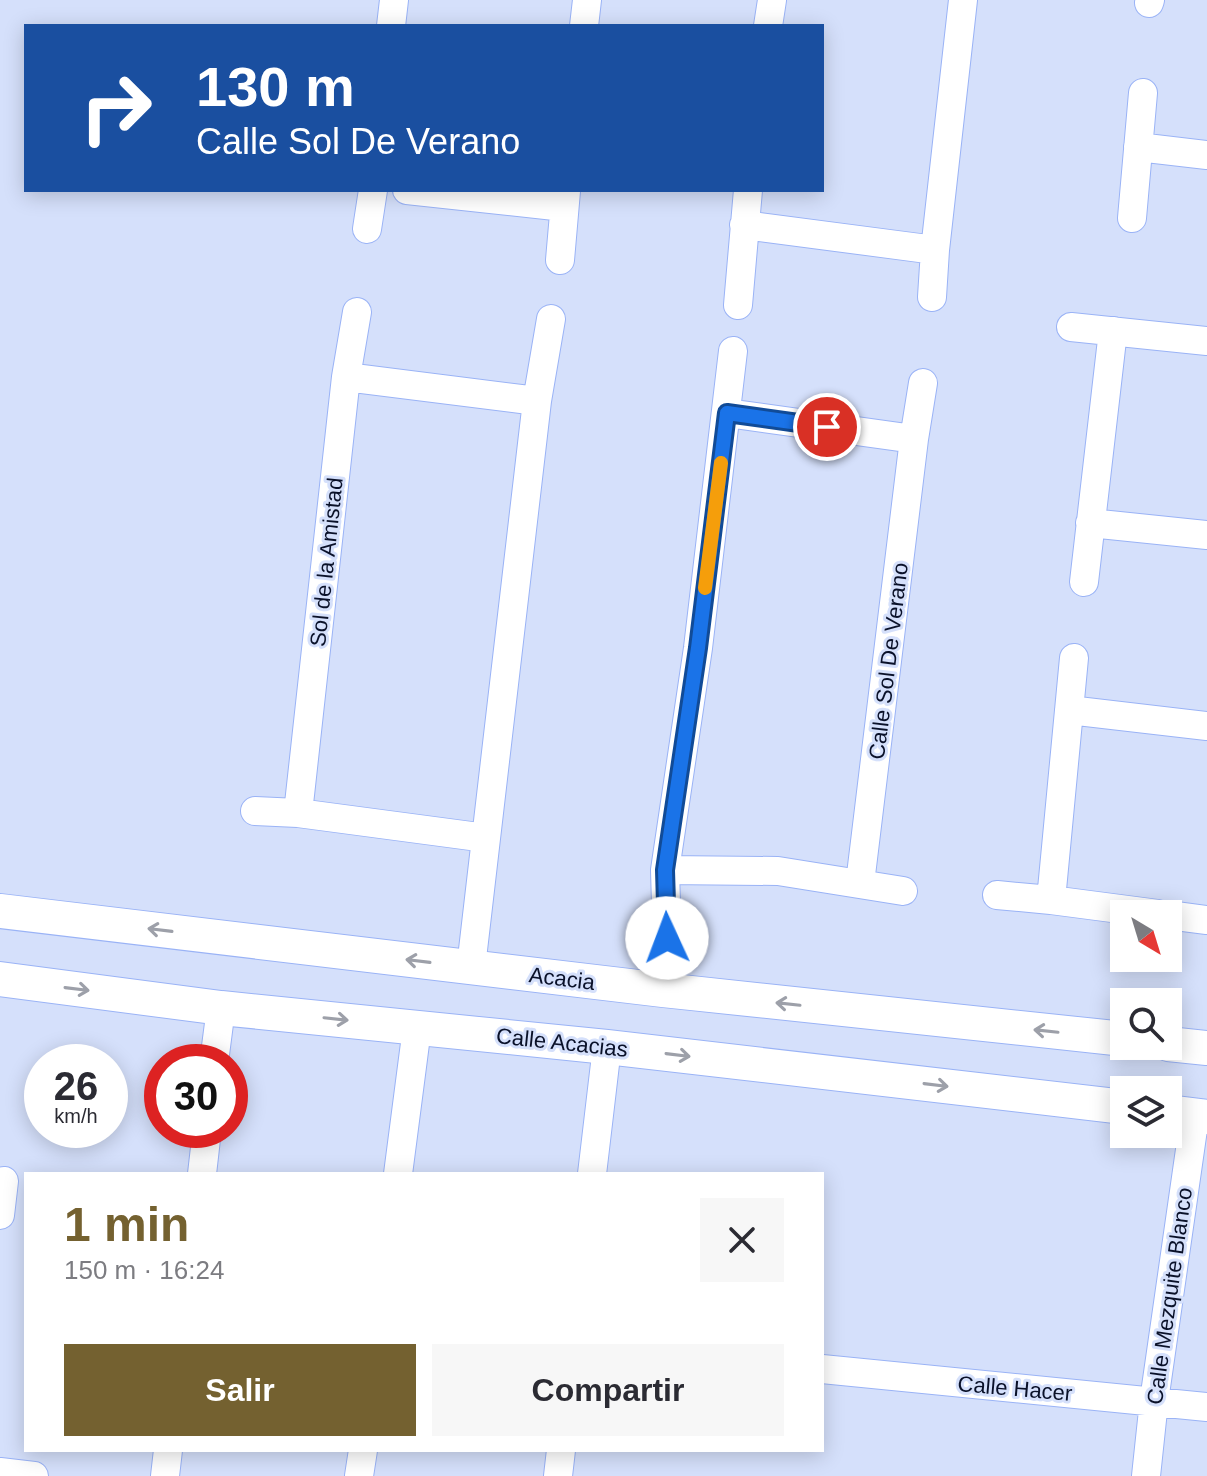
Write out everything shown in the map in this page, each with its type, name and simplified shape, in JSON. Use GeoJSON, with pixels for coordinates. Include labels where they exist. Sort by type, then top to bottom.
{"type":"FeatureCollection","features":[{"type":"Feature","properties":{"kind":"main road","name":"Acacia"},"geometry":{"type":"LineString","coordinates":[[0,911],[663,990],[1110,1038]]}},
{"type":"Feature","properties":{"kind":"main road","name":"Calle Acacias"},"geometry":{"type":"LineString","coordinates":[[0,979],[221,1008],[607,1047],[1110,1105]]}},
{"type":"Feature","properties":{"kind":"main road"},"geometry":{"type":"LineString","coordinates":[[1182,1045],[1207,1048]]}},
{"type":"Feature","properties":{"kind":"street"},"geometry":{"type":"LineString","coordinates":[[391,24],[394,0]]}},
{"type":"Feature","properties":{"kind":"street"},"geometry":{"type":"LineString","coordinates":[[584,24],[587,0]]}},
{"type":"Feature","properties":{"kind":"street"},"geometry":{"type":"LineString","coordinates":[[768,24],[772,0]]}},
{"type":"Feature","properties":{"kind":"street"},"geometry":{"type":"LineString","coordinates":[[932,297],[963,0]]}},
{"type":"Feature","properties":{"kind":"street"},"geometry":{"type":"LineString","coordinates":[[1132,218],[1143,93]]}},
{"type":"Feature","properties":{"kind":"street"},"geometry":{"type":"LineString","coordinates":[[1138,147],[1207,155]]}},
{"type":"Feature","properties":{"kind":"street"},"geometry":{"type":"LineString","coordinates":[[367,229],[373,192]]}},
{"type":"Feature","properties":{"kind":"street"},"geometry":{"type":"LineString","coordinates":[[442,192],[565,199],[560,260]]}},
{"type":"Feature","properties":{"kind":"street"},"geometry":{"type":"LineString","coordinates":[[738,305],[748,192]]}},
{"type":"Feature","properties":{"kind":"street"},"geometry":{"type":"LineString","coordinates":[[744,225],[935,250]]}},
{"type":"Feature","properties":{"kind":"street","name":"Sol de la Amistad"},"geometry":{"type":"LineString","coordinates":[[298,813],[346,377],[357,312]]}},
{"type":"Feature","properties":{"kind":"street"},"geometry":{"type":"LineString","coordinates":[[471,967],[537,401],[551,319]]}},
{"type":"Feature","properties":{"kind":"street"},"geometry":{"type":"LineString","coordinates":[[1071,327],[1207,341]]}},
{"type":"Feature","properties":{"kind":"street"},"geometry":{"type":"LineString","coordinates":[[1084,582],[1113,331]]}},
{"type":"Feature","properties":{"kind":"street"},"geometry":{"type":"LineString","coordinates":[[663,990],[667,938],[665,870],[698,648],[733,351]]}},
{"type":"Feature","properties":{"kind":"street"},"geometry":{"type":"LineString","coordinates":[[346,377],[537,401]]}},
{"type":"Feature","properties":{"kind":"street","name":"Calle Sol De Verano"},"geometry":{"type":"LineString","coordinates":[[860,883],[923,383]]}},
{"type":"Feature","properties":{"kind":"street"},"geometry":{"type":"LineString","coordinates":[[727,413],[914,439]]}},
{"type":"Feature","properties":{"kind":"street"},"geometry":{"type":"LineString","coordinates":[[1090,523],[1207,535]]}},
{"type":"Feature","properties":{"kind":"street"},"geometry":{"type":"LineString","coordinates":[[1051,900],[1074,658]]}},
{"type":"Feature","properties":{"kind":"street"},"geometry":{"type":"LineString","coordinates":[[1069,710],[1207,726]]}},
{"type":"Feature","properties":{"kind":"street"},"geometry":{"type":"LineString","coordinates":[[255,811],[298,813],[486,838]]}},
{"type":"Feature","properties":{"kind":"street"},"geometry":{"type":"LineString","coordinates":[[665,870],[778,871],[903,891]]}},
{"type":"Feature","properties":{"kind":"street"},"geometry":{"type":"LineString","coordinates":[[997,895],[1110,908]]}},
{"type":"Feature","properties":{"kind":"street"},"geometry":{"type":"LineString","coordinates":[[1182,917],[1207,920]]}},
{"type":"Feature","properties":{"kind":"street"},"geometry":{"type":"LineString","coordinates":[[216,1044],[221,1008]]}},
{"type":"Feature","properties":{"kind":"street"},"geometry":{"type":"LineString","coordinates":[[398,1172],[417,1028]]}},
{"type":"Feature","properties":{"kind":"street"},"geometry":{"type":"LineString","coordinates":[[592,1172],[607,1047]]}},
{"type":"Feature","properties":{"kind":"street","name":"Calle Mezquite Blanco"},"geometry":{"type":"LineString","coordinates":[[1146,1476],[1154,1401],[1194,1211],[1190,1115]]}},
{"type":"Feature","properties":{"kind":"street"},"geometry":{"type":"LineString","coordinates":[[202,1172],[205,1148]]}},
{"type":"Feature","properties":{"kind":"street"},"geometry":{"type":"LineString","coordinates":[[0,1215],[10,1182]]}},
{"type":"Feature","properties":{"kind":"street","name":"Calle Hacer"},"geometry":{"type":"LineString","coordinates":[[824,1369],[1207,1407]]}},
{"type":"Feature","properties":{"kind":"street"},"geometry":{"type":"LineString","coordinates":[[165,1476],[168,1452]]}},
{"type":"Feature","properties":{"kind":"street"},"geometry":{"type":"LineString","coordinates":[[359,1476],[363,1452]]}},
{"type":"Feature","properties":{"kind":"street"},"geometry":{"type":"LineString","coordinates":[[558,1476],[561,1452]]}},
{"type":"Feature","properties":{"kind":"street"},"geometry":{"type":"LineString","coordinates":[[0,1472],[34,1476]]}},
{"type":"Feature","properties":{"kind":"slow traffic"},"geometry":{"type":"LineString","coordinates":[[705,588],[721,463]]}},
{"type":"Feature","properties":{"kind":"route"},"geometry":{"type":"LineString","coordinates":[[667,938],[665,870],[698,648],[727,413],[827,427]]}}]}
